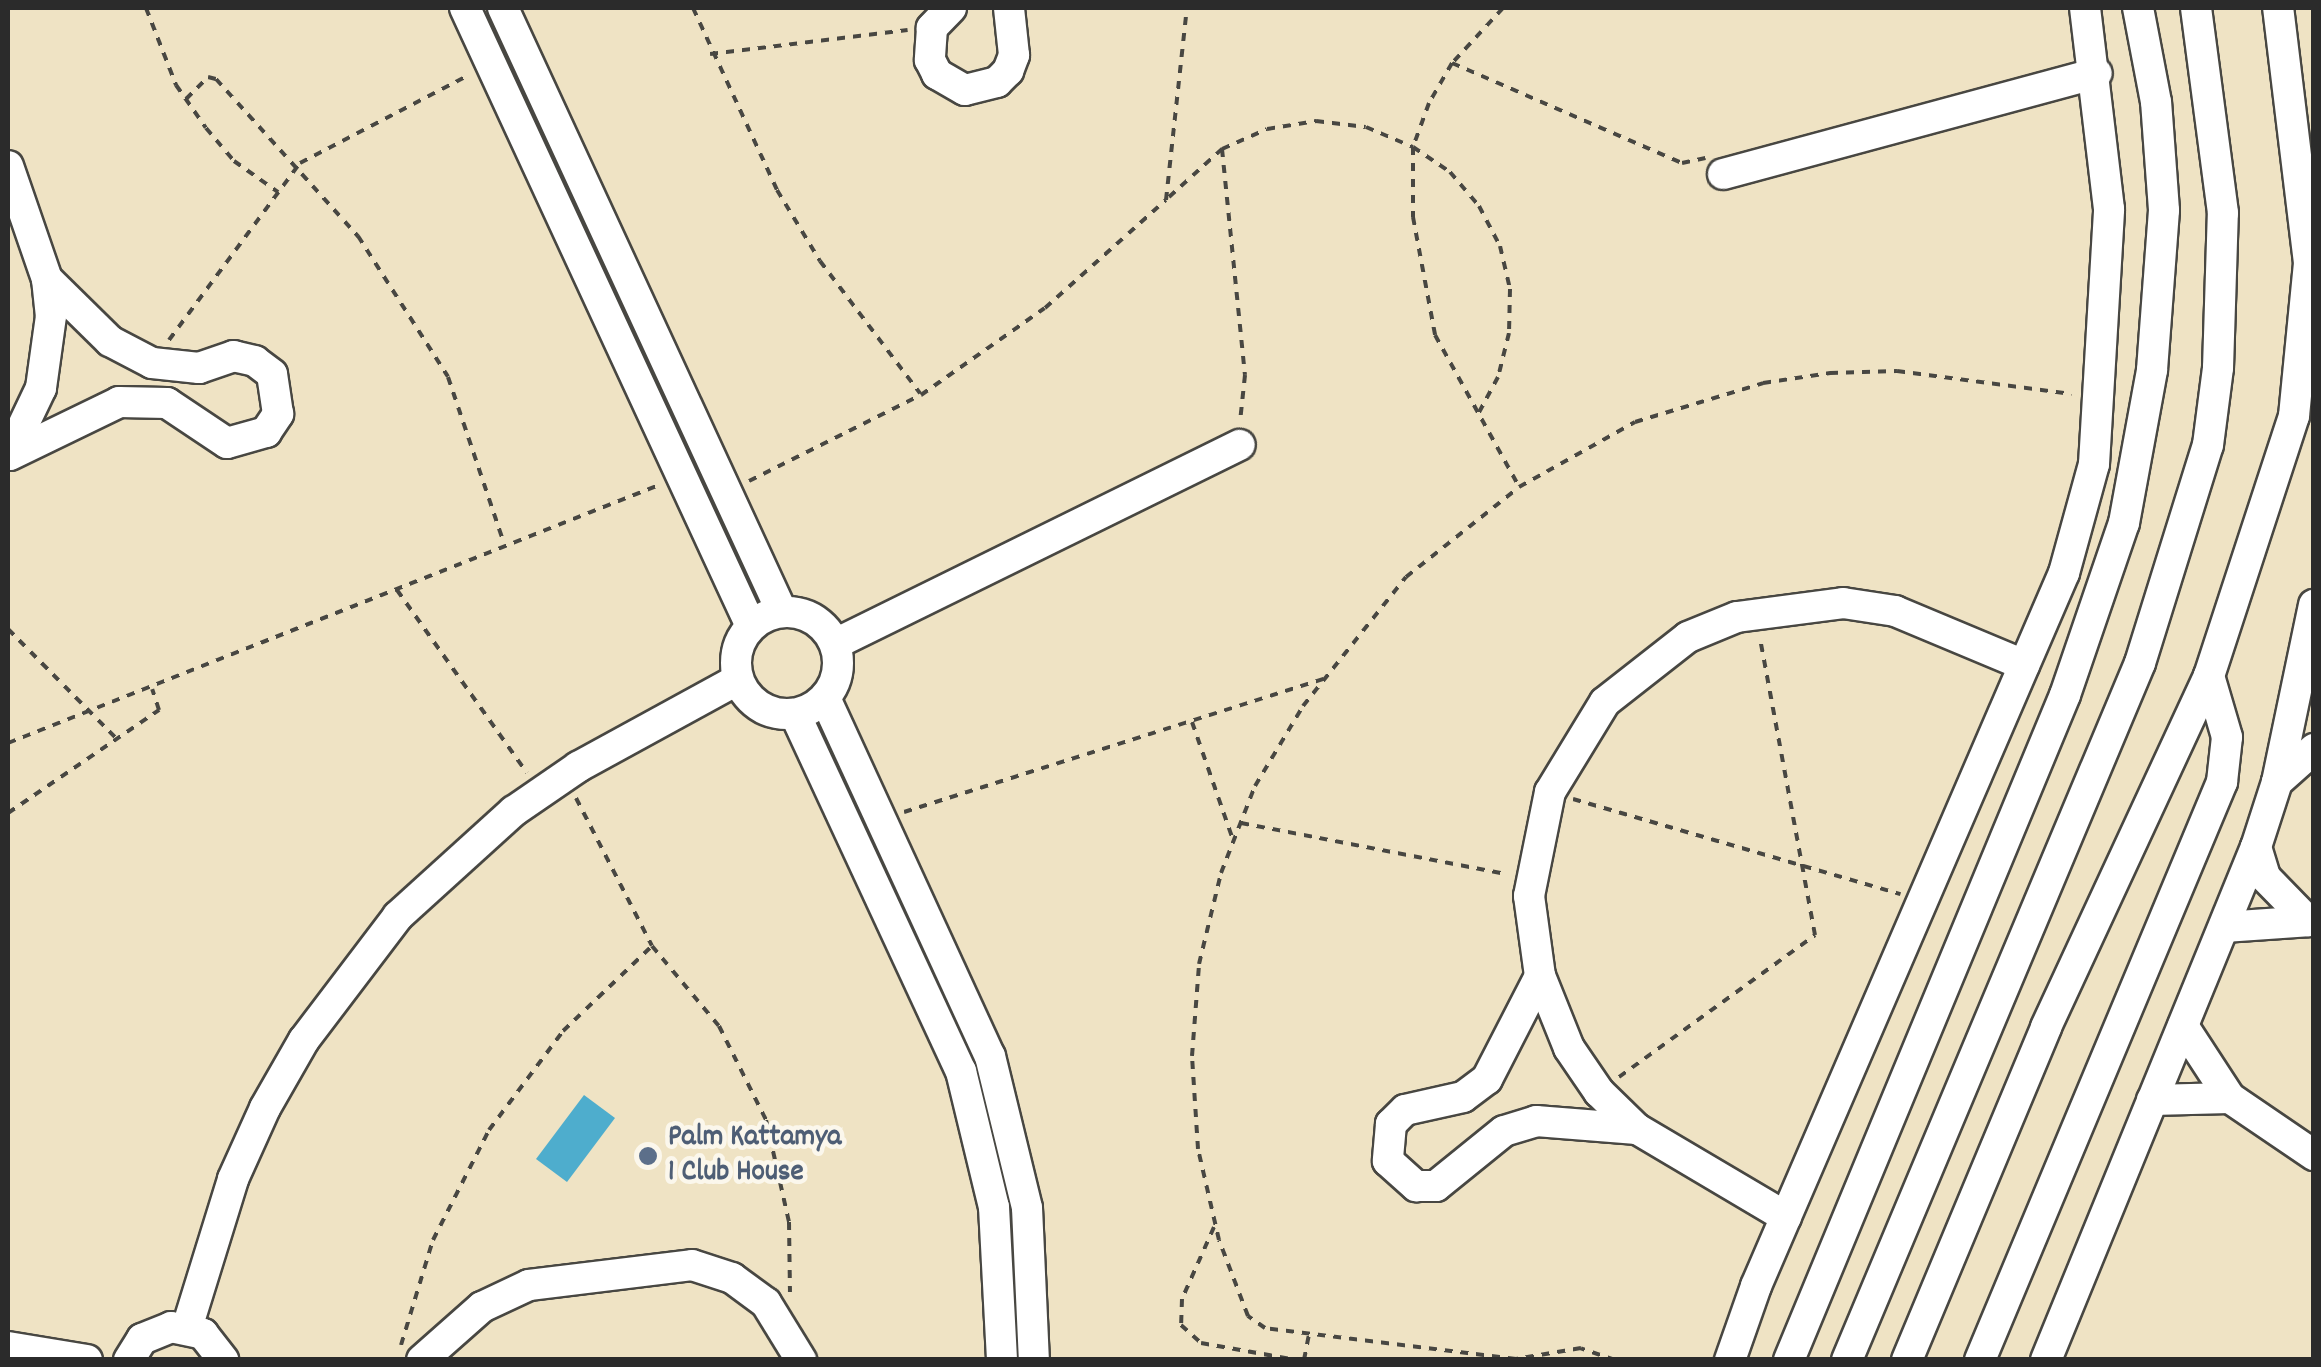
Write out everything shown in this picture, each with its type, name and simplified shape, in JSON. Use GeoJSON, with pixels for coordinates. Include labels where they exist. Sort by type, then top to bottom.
{"type":"FeatureCollection","features":[{"type":"Feature","properties":{"kind":"street"},"geometry":{"type":"LineString","coordinates":[[465,8],[751,626]]}},
{"type":"Feature","properties":{"kind":"street"},"geometry":{"type":"LineString","coordinates":[[503,8],[782,612]]}},
{"type":"Feature","properties":{"kind":"street"},"geometry":{"type":"LineString","coordinates":[[941,18],[928,44],[937,74],[965,90],[982,89],[1008,71],[1014,55],[1010,8]]}},
{"type":"Feature","properties":{"kind":"street"},"geometry":{"type":"LineString","coordinates":[[1730,1360],[1786,1217],[2064,573],[2094,464],[2109,209],[2096,73],[2085,8]]}},
{"type":"Feature","properties":{"kind":"street"},"geometry":{"type":"LineString","coordinates":[[1789,1360],[2066,696],[2124,523],[2145,422],[2162,264],[2161,156],[2138,8]]}},
{"type":"Feature","properties":{"kind":"street"},"geometry":{"type":"LineString","coordinates":[[1847,1360],[2140,663],[2208,446],[2218,368],[2223,212],[2196,8]]}},
{"type":"Feature","properties":{"kind":"street"},"geometry":{"type":"LineString","coordinates":[[1907,1360],[2046,1027],[2209,676],[2304,410],[2309,263],[2307,161],[2278,8]]}},
{"type":"Feature","properties":{"kind":"street"},"geometry":{"type":"LineString","coordinates":[[1728,173],[2096,73]]}},
{"type":"Feature","properties":{"kind":"street"},"geometry":{"type":"LineString","coordinates":[[8,166],[47,279],[46,370],[8,456]]}},
{"type":"Feature","properties":{"kind":"street"},"geometry":{"type":"LineString","coordinates":[[8,456],[120,402],[168,404],[227,443],[257,437],[278,414],[276,384],[255,360],[234,356],[199,368],[152,363],[110,341],[47,279]]}},
{"type":"Feature","properties":{"kind":"street"},"geometry":{"type":"LineString","coordinates":[[835,644],[1235,448]]}},
{"type":"Feature","properties":{"kind":"street"},"geometry":{"type":"LineString","coordinates":[[1786,1217],[1637,1128],[1599,1092],[1568,1048],[1540,976],[1531,879],[1550,792],[1605,702],[1644,666],[1688,638],[1755,613],[1842,603],[1895,611],[2024,665]]}},
{"type":"Feature","properties":{"kind":"street"},"geometry":{"type":"LineString","coordinates":[[2046,1360],[2256,848],[2309,660],[2314,606]]}},
{"type":"Feature","properties":{"kind":"street"},"geometry":{"type":"LineString","coordinates":[[782,612],[814,619],[835,644],[838,667],[825,698],[794,714],[760,708],[738,680],[738,645],[751,626],[782,612]]}},
{"type":"Feature","properties":{"kind":"street"},"geometry":{"type":"LineString","coordinates":[[1980,1360],[2222,782],[2227,737],[2209,676]]}},
{"type":"Feature","properties":{"kind":"street"},"geometry":{"type":"LineString","coordinates":[[187,1328],[233,1179],[304,1040],[398,916],[454,861],[552,784],[738,680]]}},
{"type":"Feature","properties":{"kind":"street"},"geometry":{"type":"LineString","coordinates":[[825,698],[990,1056],[1014,1140],[1034,1277],[1034,1360]]}},
{"type":"Feature","properties":{"kind":"street"},"geometry":{"type":"LineString","coordinates":[[794,714],[961,1071],[994,1207],[1002,1360]]}},
{"type":"Feature","properties":{"kind":"street"},"geometry":{"type":"LineString","coordinates":[[2277,782],[2314,749]]}},
{"type":"Feature","properties":{"kind":"street"},"geometry":{"type":"LineString","coordinates":[[2256,848],[2264,877],[2311,921]]}},
{"type":"Feature","properties":{"kind":"street"},"geometry":{"type":"LineString","coordinates":[[2224,926],[2311,921]]}},
{"type":"Feature","properties":{"kind":"street"},"geometry":{"type":"LineString","coordinates":[[1540,976],[1488,1078],[1463,1097],[1405,1110],[1391,1124],[1388,1161],[1416,1186],[1436,1186],[1504,1132],[1536,1120],[1637,1128]]}},
{"type":"Feature","properties":{"kind":"street"},"geometry":{"type":"LineString","coordinates":[[1994,1013],[1999,1026],[2022,1039],[2046,1027]]}},
{"type":"Feature","properties":{"kind":"street"},"geometry":{"type":"LineString","coordinates":[[2183,1026],[2230,1098],[2314,1155]]}},
{"type":"Feature","properties":{"kind":"street"},"geometry":{"type":"LineString","coordinates":[[1959,1101],[1970,1092],[1996,1094],[2010,1117]]}},
{"type":"Feature","properties":{"kind":"street"},"geometry":{"type":"LineString","coordinates":[[2152,1100],[2230,1098]]}},
{"type":"Feature","properties":{"kind":"street"},"geometry":{"type":"LineString","coordinates":[[410,1358],[482,1307],[529,1285],[692,1265],[732,1278],[766,1303],[796,1348]]}},
{"type":"Feature","properties":{"kind":"street"},"geometry":{"type":"LineString","coordinates":[[129,1360],[156,1330],[187,1328],[203,1334],[223,1360]]}},
{"type":"Feature","properties":{"kind":"street"},"geometry":{"type":"LineString","coordinates":[[8,1346],[87,1360]]}},
{"type":"Feature","properties":{"kind":"path"},"geometry":{"type":"LineString","coordinates":[[146,8],[186,100],[234,162],[278,192]]}},
{"type":"Feature","properties":{"kind":"path"},"geometry":{"type":"LineString","coordinates":[[693,8],[710,54],[820,261],[922,395]]}},
{"type":"Feature","properties":{"kind":"path"},"geometry":{"type":"LineString","coordinates":[[1166,200],[1188,8]]}},
{"type":"Feature","properties":{"kind":"path"},"geometry":{"type":"LineString","coordinates":[[1503,8],[1452,64],[1413,146],[1413,216],[1435,335],[1519,487]]}},
{"type":"Feature","properties":{"kind":"path"},"geometry":{"type":"LineString","coordinates":[[710,54],[941,18]]}},
{"type":"Feature","properties":{"kind":"path"},"geometry":{"type":"LineString","coordinates":[[152,363],[296,168],[491,64]]}},
{"type":"Feature","properties":{"kind":"path"},"geometry":{"type":"LineString","coordinates":[[1452,64],[1682,163],[1707,158],[1728,173]]}},
{"type":"Feature","properties":{"kind":"path"},"geometry":{"type":"LineString","coordinates":[[186,100],[214,77],[358,236],[448,376],[505,546]]}},
{"type":"Feature","properties":{"kind":"path"},"geometry":{"type":"LineString","coordinates":[[726,491],[922,395],[1045,308],[1222,149],[1267,129],[1316,121],[1366,126],[1413,146],[1470,194],[1500,246],[1510,289],[1509,334],[1498,377],[1477,416]]}},
{"type":"Feature","properties":{"kind":"path"},"geometry":{"type":"LineString","coordinates":[[1222,149],[1245,376],[1235,448]]}},
{"type":"Feature","properties":{"kind":"path"},"geometry":{"type":"LineString","coordinates":[[1615,1360],[1580,1348],[1516,1359],[1309,1334],[1252,1322],[1215,1224],[1198,1149],[1192,1056],[1199,964],[1234,840],[1256,786],[1326,678],[1406,577],[1519,487],[1636,422],[1763,383],[1896,371],[2100,398]]}},
{"type":"Feature","properties":{"kind":"path"},"geometry":{"type":"LineString","coordinates":[[8,743],[682,476]]}},
{"type":"Feature","properties":{"kind":"path"},"geometry":{"type":"LineString","coordinates":[[397,590],[552,784],[652,946],[720,1026],[766,1120],[789,1222],[796,1348]]}},
{"type":"Feature","properties":{"kind":"path"},"geometry":{"type":"LineString","coordinates":[[1599,1092],[1816,935],[1755,613]]}},
{"type":"Feature","properties":{"kind":"path"},"geometry":{"type":"LineString","coordinates":[[8,629],[117,739]]}},
{"type":"Feature","properties":{"kind":"path"},"geometry":{"type":"LineString","coordinates":[[880,820],[1326,678]]}},
{"type":"Feature","properties":{"kind":"path"},"geometry":{"type":"LineString","coordinates":[[8,813],[160,708],[152,689]]}},
{"type":"Feature","properties":{"kind":"path"},"geometry":{"type":"LineString","coordinates":[[1192,722],[1234,840]]}},
{"type":"Feature","properties":{"kind":"path"},"geometry":{"type":"LineString","coordinates":[[1550,792],[1802,862],[1841,880],[1923,898]]}},
{"type":"Feature","properties":{"kind":"path"},"geometry":{"type":"LineString","coordinates":[[1241,823],[1531,879]]}},
{"type":"Feature","properties":{"kind":"path"},"geometry":{"type":"LineString","coordinates":[[410,1358],[433,1240],[489,1130],[562,1031],[652,946]]}},
{"type":"Feature","properties":{"kind":"path"},"geometry":{"type":"LineString","coordinates":[[1215,1224],[1179,1308],[1181,1325],[1201,1343],[1296,1360]]}},
{"type":"Feature","properties":{"kind":"path"},"geometry":{"type":"LineString","coordinates":[[1304,1360],[1309,1334]]}},
{"type":"Feature","properties":{"kind":"water"},"geometry":{"type":"Polygon","coordinates":[[[584,1095],[615,1118],[567,1182],[536,1159],[584,1095]]]}},
{"type":"Feature","properties":{"kind":"place","name":"Palm Kattamya 1 Club House"},"geometry":{"type":"Point","coordinates":[648,1156]}}]}
